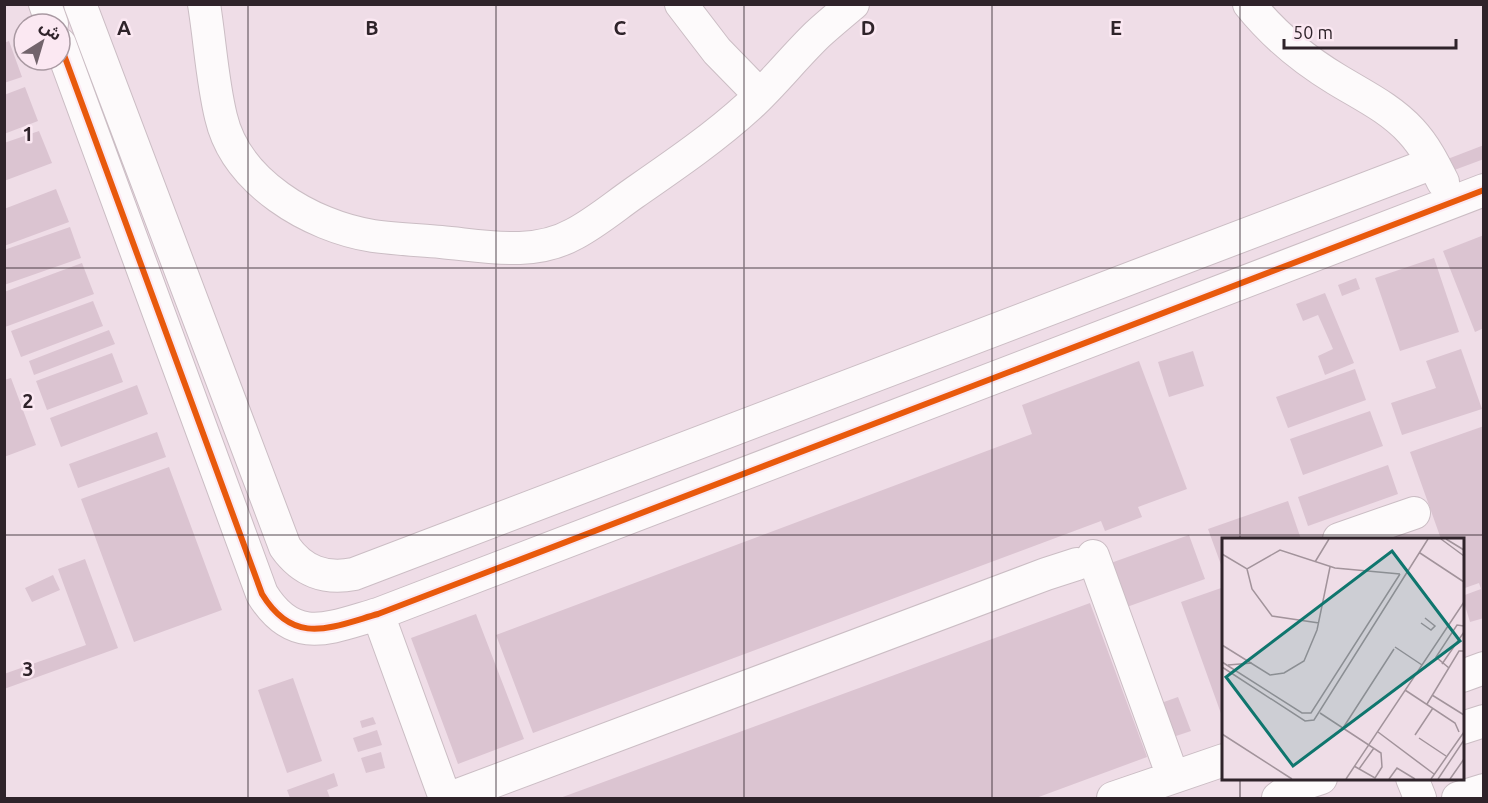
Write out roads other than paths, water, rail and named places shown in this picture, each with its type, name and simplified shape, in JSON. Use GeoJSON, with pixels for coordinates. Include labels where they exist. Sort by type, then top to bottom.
{"type":"FeatureCollection","features":[{"type":"Feature","properties":{"kind":"street"},"geometry":{"type":"LineString","coordinates":[[80,4],[285,547],[300,564],[331,577],[354,574],[1434,163]]}},
{"type":"Feature","properties":{"kind":"street"},"geometry":{"type":"LineString","coordinates":[[182,4],[206,18],[221,117],[236,153],[246,167],[270,191],[296,207],[347,229],[372,236],[512,248],[528,248],[559,241],[588,225],[668,170],[723,128],[760,95],[819,34],[853,4]]}},
{"type":"Feature","properties":{"kind":"street"},"geometry":{"type":"LineString","coordinates":[[681,4],[717,51],[760,95]]}},
{"type":"Feature","properties":{"kind":"street"},"geometry":{"type":"LineString","coordinates":[[1249,4],[1283,40],[1308,61],[1396,117],[1411,131],[1434,163],[1453,202]]}},
{"type":"Feature","properties":{"kind":"street"},"geometry":{"type":"LineString","coordinates":[[70,72],[262,594],[272,609],[285,621],[301,628],[319,630],[378,614],[1484,190]]}},
{"type":"Feature","properties":{"kind":"street"},"geometry":{"type":"LineString","coordinates":[[1343,538],[1397,525]]}},
{"type":"Feature","properties":{"kind":"street"},"geometry":{"type":"LineString","coordinates":[[450,798],[1085,560],[1173,777]]}},
{"type":"Feature","properties":{"kind":"street"},"geometry":{"type":"LineString","coordinates":[[378,614],[445,798]]}},
{"type":"Feature","properties":{"kind":"street"},"geometry":{"type":"LineString","coordinates":[[1464,675],[1484,668]]}},
{"type":"Feature","properties":{"kind":"street"},"geometry":{"type":"LineString","coordinates":[[1464,727],[1484,721]]}},
{"type":"Feature","properties":{"kind":"street"},"geometry":{"type":"LineString","coordinates":[[1113,798],[1222,761]]}},
{"type":"Feature","properties":{"kind":"street"},"geometry":{"type":"LineString","coordinates":[[1278,798],[1291,788],[1316,779]]}},
{"type":"Feature","properties":{"kind":"street"},"geometry":{"type":"LineString","coordinates":[[1413,779],[1420,798]]}},
{"type":"Feature","properties":{"kind":"street"},"geometry":{"type":"LineString","coordinates":[[1458,798],[1484,790]]}}]}
